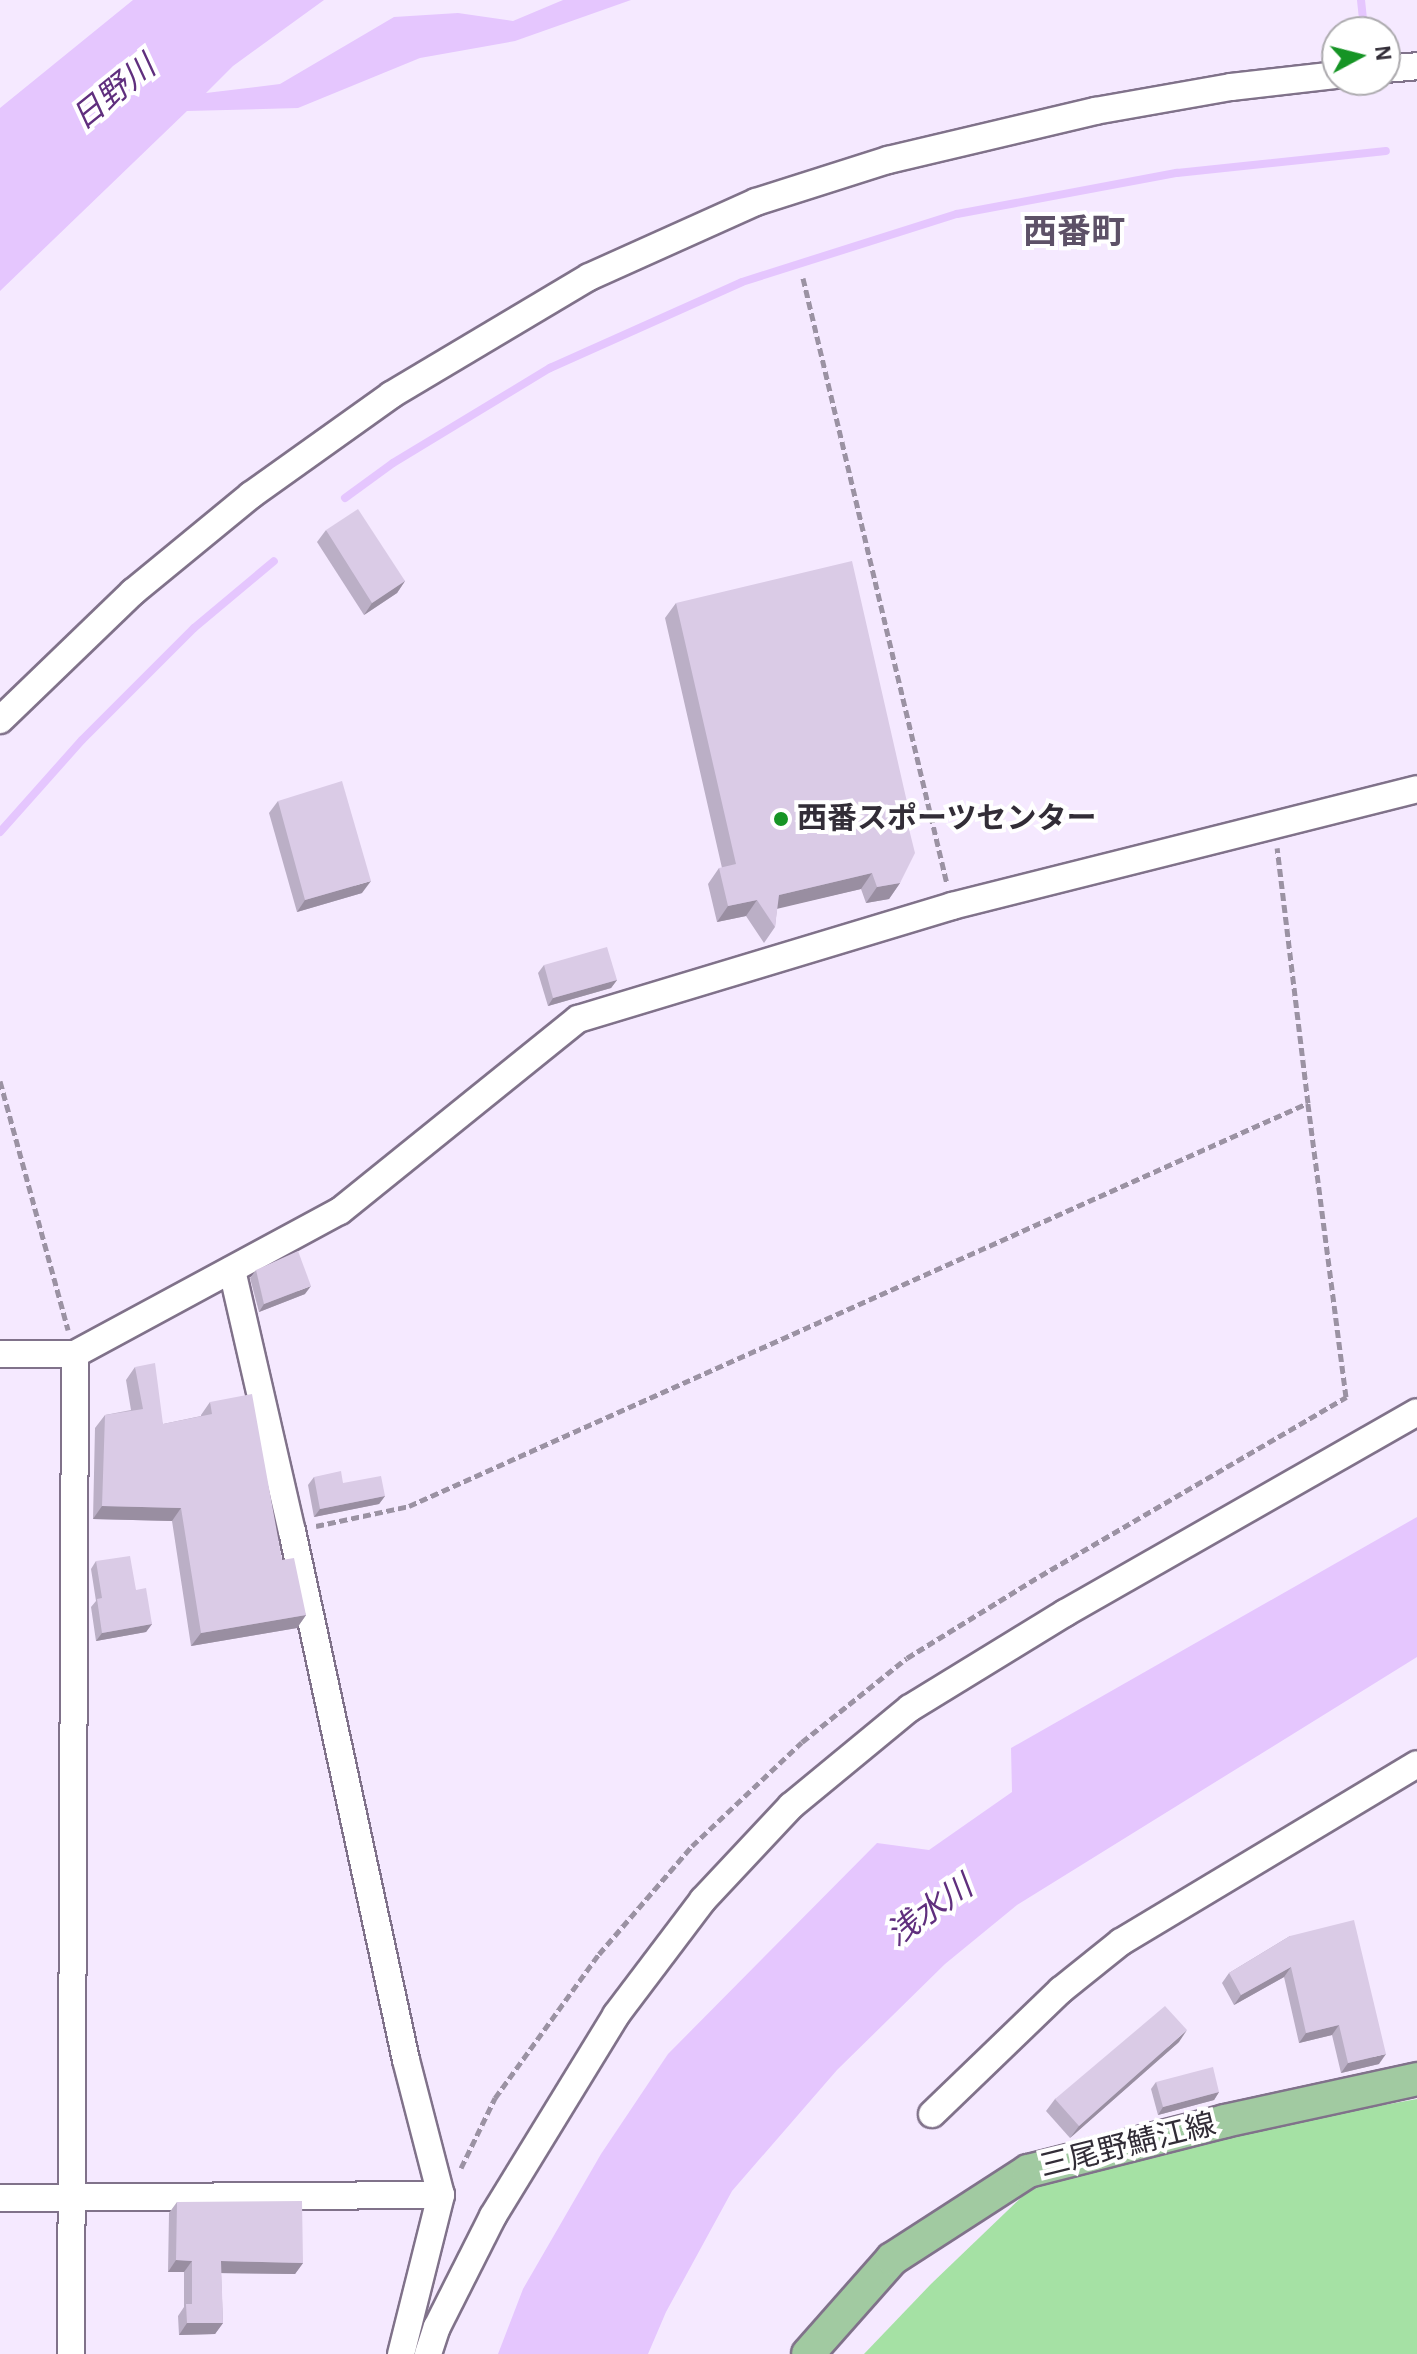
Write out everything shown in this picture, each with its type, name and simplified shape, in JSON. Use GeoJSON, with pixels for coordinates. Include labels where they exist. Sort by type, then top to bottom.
{"type":"FeatureCollection","features":[{"type":"Feature","properties":{"kind":"main road","name":"三尾野鯖江線"},"geometry":{"type":"LineString","coordinates":[[808,2354],[892,2259],[1028,2171],[1225,2121],[1417,2079]]}},
{"type":"Feature","properties":{"kind":"street"},"geometry":{"type":"LineString","coordinates":[[0,720],[133,592],[251,495],[391,395],[589,277],[756,202],[888,160],[1095,111],[1231,87],[1321,77]]}},
{"type":"Feature","properties":{"kind":"street"},"geometry":{"type":"LineString","coordinates":[[0,1354],[75,1354],[340,1211],[578,1019],[952,906],[1417,789]]}},
{"type":"Feature","properties":{"kind":"street"},"geometry":{"type":"LineString","coordinates":[[232,1270],[292,1531],[406,2060],[441,2195],[401,2354]]}},
{"type":"Feature","properties":{"kind":"street"},"geometry":{"type":"LineString","coordinates":[[71,2354],[75,1354]]}},
{"type":"Feature","properties":{"kind":"street"},"geometry":{"type":"LineString","coordinates":[[428,2354],[437,2327],[493,2216],[616,2015],[703,1900],[791,1806],[910,1708],[1065,1613],[1417,1412]]}},
{"type":"Feature","properties":{"kind":"street"},"geometry":{"type":"LineString","coordinates":[[932,2114],[1061,1990],[1121,1942],[1417,1764]]}},
{"type":"Feature","properties":{"kind":"street"},"geometry":{"type":"LineString","coordinates":[[0,2198],[441,2195]]}},
{"type":"Feature","properties":{"kind":"path"},"geometry":{"type":"LineString","coordinates":[[803,278],[952,906]]}},
{"type":"Feature","properties":{"kind":"path"},"geometry":{"type":"LineString","coordinates":[[441,2195],[457,2176],[495,2098],[599,1954],[692,1846],[802,1742],[907,1658],[1040,1576],[1346,1397],[1274,823]]}},
{"type":"Feature","properties":{"kind":"path"},"geometry":{"type":"LineString","coordinates":[[0,1081],[75,1354]]}},
{"type":"Feature","properties":{"kind":"path"},"geometry":{"type":"LineString","coordinates":[[292,1531],[409,1506],[1308,1103]]}},
{"type":"Feature","properties":{"kind":"green space"},"geometry":{"type":"Polygon","coordinates":[[[1417,2099],[1417,2354],[864,2354],[931,2284],[1056,2164],[1417,2099]]]}},
{"type":"Feature","properties":{"kind":"water","name":"日野川"},"geometry":{"type":"Polygon","coordinates":[[[133,0],[324,0],[233,66],[206,93],[280,84],[394,17],[458,13],[513,21],[563,0],[631,0],[515,41],[420,58],[298,108],[187,111],[0,291],[0,108],[133,0]]]}},
{"type":"Feature","properties":{"kind":"water","name":"浅水川"},"geometry":{"type":"Polygon","coordinates":[[[1417,1517],[1417,1657],[1017,1905],[945,1964],[837,2070],[732,2191],[666,2312],[648,2354],[498,2354],[523,2289],[601,2154],[668,2054],[877,1843],[929,1850],[1012,1792],[1011,1748],[1417,1517]]]}},
{"type":"Feature","properties":{"kind":"building"},"geometry":{"type":"Polygon","coordinates":[[[358,509],[405,581],[372,603],[326,530],[358,509]]]}},
{"type":"Feature","properties":{"kind":"building"},"geometry":{"type":"Polygon","coordinates":[[[852,561],[912,824],[908,825],[915,853],[900,883],[877,887],[872,873],[779,895],[775,927],[757,900],[728,906],[719,868],[736,864],[676,603],[852,561]]]}},
{"type":"Feature","properties":{"kind":"building"},"geometry":{"type":"Polygon","coordinates":[[[342,781],[371,881],[305,900],[278,801],[342,781]]]}},
{"type":"Feature","properties":{"kind":"building"},"geometry":{"type":"Polygon","coordinates":[[[607,947],[617,980],[553,998],[544,965],[607,947]]]}},
{"type":"Feature","properties":{"kind":"building"},"geometry":{"type":"Polygon","coordinates":[[[298,1251],[311,1286],[264,1304],[256,1270],[298,1251]]]}},
{"type":"Feature","properties":{"kind":"building"},"geometry":{"type":"Polygon","coordinates":[[[155,1363],[163,1424],[212,1414],[210,1402],[252,1394],[282,1560],[294,1558],[306,1615],[201,1633],[181,1508],[102,1506],[105,1415],[143,1409],[135,1367],[155,1363]]]}},
{"type":"Feature","properties":{"kind":"building"},"geometry":{"type":"Polygon","coordinates":[[[341,1471],[343,1483],[381,1476],[385,1496],[320,1509],[314,1477],[341,1471]]]}},
{"type":"Feature","properties":{"kind":"building"},"geometry":{"type":"Polygon","coordinates":[[[130,1556],[136,1590],[146,1588],[152,1624],[102,1633],[97,1599],[102,1598],[96,1561],[130,1556]]]}},
{"type":"Feature","properties":{"kind":"building"},"geometry":{"type":"Polygon","coordinates":[[[1354,1920],[1386,2054],[1348,2063],[1339,2025],[1306,2033],[1291,1967],[1241,1995],[1229,1973],[1290,1936],[1354,1920]]]}},
{"type":"Feature","properties":{"kind":"building"},"geometry":{"type":"Polygon","coordinates":[[[1165,2006],[1187,2030],[1079,2126],[1055,2099],[1165,2006]]]}},
{"type":"Feature","properties":{"kind":"building"},"geometry":{"type":"Polygon","coordinates":[[[1213,2067],[1219,2092],[1163,2107],[1156,2082],[1213,2067]]]}},
{"type":"Feature","properties":{"kind":"building"},"geometry":{"type":"Polygon","coordinates":[[[302,2201],[303,2263],[221,2261],[223,2323],[187,2323],[186,2304],[192,2304],[192,2261],[176,2260],[177,2202],[302,2201]]]}},
{"type":"Feature","properties":{"kind":"waterway"},"geometry":{"type":"LineString","coordinates":[[1361,0],[1363,16]]}},
{"type":"Feature","properties":{"kind":"waterway"},"geometry":{"type":"LineString","coordinates":[[345,498],[393,463],[550,368],[742,282],[957,214],[1177,173],[1386,151]]}},
{"type":"Feature","properties":{"kind":"waterway"},"geometry":{"type":"LineString","coordinates":[[0,832],[82,740],[194,628],[274,561]]}},
{"type":"Feature","properties":{"kind":"place","name":"西番スポーツセンター"},"geometry":{"type":"Point","coordinates":[781,819]}},
{"type":"Feature","properties":{"kind":"district","name":"西番町"},"geometry":{"type":"Point","coordinates":[1074,234]}}]}
